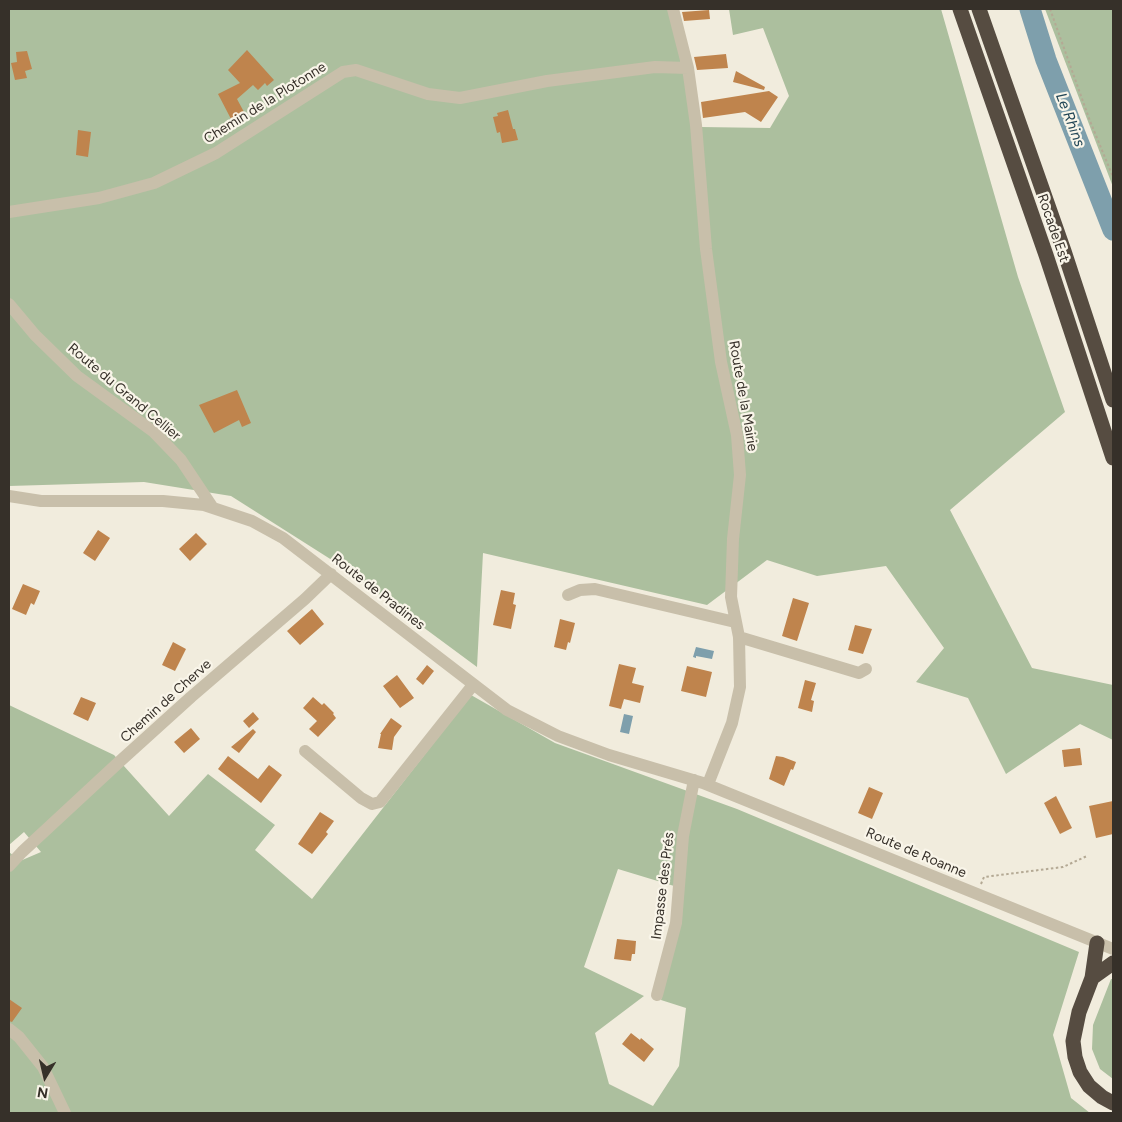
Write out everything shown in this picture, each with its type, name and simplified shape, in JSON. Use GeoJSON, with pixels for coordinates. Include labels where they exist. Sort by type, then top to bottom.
{"type":"FeatureCollection","features":[{"type":"Feature","properties":{"kind":"highway","name":"Rocade Est"},"geometry":{"type":"LineString","coordinates":[[960,9],[1046,255],[1113,458]]}},
{"type":"Feature","properties":{"kind":"highway","name":"Rocade Est"},"geometry":{"type":"LineString","coordinates":[[979,9],[1064,251],[1113,400]]}},
{"type":"Feature","properties":{"kind":"highway"},"geometry":{"type":"LineString","coordinates":[[1097,943],[1092,978],[1079,1012],[1073,1041],[1075,1057],[1080,1072],[1089,1086],[1113,1103]]}},
{"type":"Feature","properties":{"kind":"highway"},"geometry":{"type":"LineString","coordinates":[[1092,978],[1113,963]]}},
{"type":"Feature","properties":{"kind":"street","name":"Route de la Mairie"},"geometry":{"type":"LineString","coordinates":[[672,9],[688,68],[696,125],[706,249],[721,362],[737,435],[740,475],[733,539],[731,597],[734,622],[739,637],[740,687],[732,723],[708,784]]}},
{"type":"Feature","properties":{"kind":"street","name":"Chemin de la Plotonne"},"geometry":{"type":"LineString","coordinates":[[9,212],[99,198],[154,183],[216,153],[343,72],[356,70],[428,94],[460,98],[547,81],[655,67],[688,68]]}},
{"type":"Feature","properties":{"kind":"street","name":"Route du Grand Cellier"},"geometry":{"type":"LineString","coordinates":[[9,304],[36,335],[77,376],[154,432],[181,460],[213,508]]}},
{"type":"Feature","properties":{"kind":"street","name":"Route de Pradines"},"geometry":{"type":"LineString","coordinates":[[9,496],[41,501],[163,501],[204,505],[252,521],[283,538],[507,710],[558,736],[609,755],[708,784]]}},
{"type":"Feature","properties":{"kind":"street","name":"Chemin de Cherve"},"geometry":{"type":"LineString","coordinates":[[9,866],[169,717],[305,599],[331,574]]}},
{"type":"Feature","properties":{"kind":"street"},"geometry":{"type":"LineString","coordinates":[[568,595],[580,590],[595,589],[734,622]]}},
{"type":"Feature","properties":{"kind":"street"},"geometry":{"type":"LineString","coordinates":[[739,637],[859,673],[866,668]]}},
{"type":"Feature","properties":{"kind":"street"},"geometry":{"type":"LineString","coordinates":[[305,751],[361,798],[372,804],[380,802],[473,684]]}},
{"type":"Feature","properties":{"kind":"street","name":"Impasse des Prés"},"geometry":{"type":"LineString","coordinates":[[657,995],[676,923],[683,836],[694,780]]}},
{"type":"Feature","properties":{"kind":"street","name":"Route de Roanne"},"geometry":{"type":"LineString","coordinates":[[708,784],[1113,949]]}},
{"type":"Feature","properties":{"kind":"street"},"geometry":{"type":"LineString","coordinates":[[9,1029],[19,1037],[43,1067],[65,1113]]}},
{"type":"Feature","properties":{"kind":"path"},"geometry":{"type":"LineString","coordinates":[[1050,9],[1090,121],[1113,177]]}},
{"type":"Feature","properties":{"kind":"path"},"geometry":{"type":"LineString","coordinates":[[976,894],[984,877],[1063,867],[1087,856]]}},
{"type":"Feature","properties":{"kind":"green space"},"geometry":{"type":"Polygon","coordinates":[[[9,9],[678,9],[701,127],[770,128],[789,96],[763,28],[733,35],[729,9],[941,9],[1018,277],[1065,412],[950,510],[1032,668],[1113,685],[1113,740],[1080,724],[1006,774],[968,698],[916,682],[944,648],[886,566],[817,576],[767,560],[707,605],[483,553],[477,667],[335,562],[231,496],[144,482],[9,486],[9,9]]]}},
{"type":"Feature","properties":{"kind":"green space"},"geometry":{"type":"Polygon","coordinates":[[[1045,9],[1113,9],[1113,187],[1045,9]]]}},
{"type":"Feature","properties":{"kind":"green space"},"geometry":{"type":"Polygon","coordinates":[[[471,695],[555,743],[737,809],[1079,952],[1053,1035],[1071,1098],[1090,1113],[9,1113],[9,852],[20,861],[41,852],[24,832],[9,845],[9,705],[114,755],[169,816],[208,774],[275,825],[255,850],[312,899],[471,695]],[[618,869],[584,967],[644,996],[595,1033],[609,1084],[653,1106],[679,1066],[686,1008],[661,1000],[684,889],[618,869]]]}},
{"type":"Feature","properties":{"kind":"green space"},"geometry":{"type":"Polygon","coordinates":[[[1111,979],[1113,979],[1113,1079],[1100,1069],[1092,1049],[1093,1025],[1111,979]]]}},
{"type":"Feature","properties":{"kind":"water"},"geometry":{"type":"Polygon","coordinates":[[[696,647],[714,651],[712,659],[693,657],[696,647]]]}},
{"type":"Feature","properties":{"kind":"water"},"geometry":{"type":"Polygon","coordinates":[[[624,714],[633,716],[629,734],[620,732],[624,714]]]}},
{"type":"Feature","properties":{"kind":"building"},"geometry":{"type":"Polygon","coordinates":[[[709,10],[710,19],[684,21],[682,12],[709,10]]]}},
{"type":"Feature","properties":{"kind":"building"},"geometry":{"type":"Polygon","coordinates":[[[247,50],[274,80],[267,86],[265,83],[258,90],[253,85],[237,99],[244,112],[231,119],[218,94],[240,83],[228,70],[247,50]]]}},
{"type":"Feature","properties":{"kind":"building"},"geometry":{"type":"Polygon","coordinates":[[[27,51],[32,69],[25,71],[27,78],[15,80],[11,63],[17,62],[16,52],[27,51]]]}},
{"type":"Feature","properties":{"kind":"building"},"geometry":{"type":"Polygon","coordinates":[[[726,54],[728,68],[697,70],[694,57],[726,54]]]}},
{"type":"Feature","properties":{"kind":"building"},"geometry":{"type":"Polygon","coordinates":[[[736,71],[765,87],[764,90],[733,82],[736,71]]]}},
{"type":"Feature","properties":{"kind":"building"},"geometry":{"type":"Polygon","coordinates":[[[769,91],[778,97],[761,122],[745,112],[703,118],[701,102],[769,91]]]}},
{"type":"Feature","properties":{"kind":"building"},"geometry":{"type":"Polygon","coordinates":[[[508,110],[518,140],[502,143],[500,132],[497,133],[493,117],[498,116],[497,113],[508,110]]]}},
{"type":"Feature","properties":{"kind":"building"},"geometry":{"type":"Polygon","coordinates":[[[78,130],[91,132],[88,157],[76,155],[78,130]]]}},
{"type":"Feature","properties":{"kind":"building"},"geometry":{"type":"Polygon","coordinates":[[[237,390],[251,423],[242,427],[239,420],[214,433],[199,405],[237,390]]]}},
{"type":"Feature","properties":{"kind":"building"},"geometry":{"type":"Polygon","coordinates":[[[98,530],[110,538],[95,561],[83,553],[98,530]]]}},
{"type":"Feature","properties":{"kind":"building"},"geometry":{"type":"Polygon","coordinates":[[[196,533],[207,544],[190,561],[179,549],[196,533]]]}},
{"type":"Feature","properties":{"kind":"building"},"geometry":{"type":"Polygon","coordinates":[[[23,584],[40,591],[34,605],[31,603],[26,615],[12,609],[23,584]]]}},
{"type":"Feature","properties":{"kind":"building"},"geometry":{"type":"Polygon","coordinates":[[[501,590],[515,593],[513,604],[516,605],[511,629],[493,625],[501,590]]]}},
{"type":"Feature","properties":{"kind":"building"},"geometry":{"type":"Polygon","coordinates":[[[793,598],[809,603],[797,641],[782,636],[793,598]]]}},
{"type":"Feature","properties":{"kind":"building"},"geometry":{"type":"Polygon","coordinates":[[[312,609],[324,624],[300,645],[287,631],[312,609]]]}},
{"type":"Feature","properties":{"kind":"building"},"geometry":{"type":"Polygon","coordinates":[[[560,619],[575,623],[570,643],[568,642],[566,650],[554,647],[560,619]]]}},
{"type":"Feature","properties":{"kind":"building"},"geometry":{"type":"Polygon","coordinates":[[[855,625],[872,629],[863,654],[848,650],[855,625]]]}},
{"type":"Feature","properties":{"kind":"building"},"geometry":{"type":"Polygon","coordinates":[[[173,642],[186,649],[175,671],[162,665],[173,642]]]}},
{"type":"Feature","properties":{"kind":"building"},"geometry":{"type":"Polygon","coordinates":[[[619,664],[636,668],[632,683],[644,686],[640,703],[624,699],[621,709],[609,706],[619,664]]]}},
{"type":"Feature","properties":{"kind":"building"},"geometry":{"type":"Polygon","coordinates":[[[427,665],[434,671],[423,685],[416,679],[427,665]]]}},
{"type":"Feature","properties":{"kind":"building"},"geometry":{"type":"Polygon","coordinates":[[[687,666],[712,672],[706,697],[681,691],[687,666]]]}},
{"type":"Feature","properties":{"kind":"building"},"geometry":{"type":"Polygon","coordinates":[[[397,675],[414,698],[400,708],[383,686],[397,675]]]}},
{"type":"Feature","properties":{"kind":"building"},"geometry":{"type":"Polygon","coordinates":[[[805,680],[816,683],[811,700],[814,701],[812,712],[798,708],[805,680]]]}},
{"type":"Feature","properties":{"kind":"building"},"geometry":{"type":"Polygon","coordinates":[[[81,697],[96,703],[88,721],[73,714],[81,697]]]}},
{"type":"Feature","properties":{"kind":"building"},"geometry":{"type":"Polygon","coordinates":[[[313,697],[322,705],[324,703],[334,713],[336,718],[318,737],[309,729],[317,721],[303,708],[313,697]]]}},
{"type":"Feature","properties":{"kind":"building"},"geometry":{"type":"Polygon","coordinates":[[[253,712],[259,719],[249,728],[243,721],[253,712]]]}},
{"type":"Feature","properties":{"kind":"building"},"geometry":{"type":"Polygon","coordinates":[[[391,718],[402,726],[394,737],[392,750],[378,748],[380,734],[391,718]]]}},
{"type":"Feature","properties":{"kind":"building"},"geometry":{"type":"Polygon","coordinates":[[[191,728],[200,739],[184,753],[174,742],[191,728]]]}},
{"type":"Feature","properties":{"kind":"building"},"geometry":{"type":"Polygon","coordinates":[[[253,729],[256,732],[239,753],[231,747],[253,729]]]}},
{"type":"Feature","properties":{"kind":"building"},"geometry":{"type":"Polygon","coordinates":[[[1080,748],[1082,765],[1064,767],[1062,750],[1080,748]]]}},
{"type":"Feature","properties":{"kind":"building"},"geometry":{"type":"Polygon","coordinates":[[[228,756],[258,779],[269,765],[282,775],[261,803],[218,769],[228,756]]]}},
{"type":"Feature","properties":{"kind":"building"},"geometry":{"type":"Polygon","coordinates":[[[776,756],[796,762],[784,786],[769,779],[776,756]]]}},
{"type":"Feature","properties":{"kind":"building"},"geometry":{"type":"Polygon","coordinates":[[[869,787],[883,793],[872,819],[858,813],[869,787]]]}},
{"type":"Feature","properties":{"kind":"building"},"geometry":{"type":"Polygon","coordinates":[[[1056,796],[1072,828],[1060,834],[1044,803],[1056,796]]]}},
{"type":"Feature","properties":{"kind":"building"},"geometry":{"type":"Polygon","coordinates":[[[1113,801],[1113,834],[1096,838],[1089,806],[1113,801]]]}},
{"type":"Feature","properties":{"kind":"building"},"geometry":{"type":"Polygon","coordinates":[[[320,812],[334,821],[326,832],[328,834],[312,854],[298,844],[320,812]]]}},
{"type":"Feature","properties":{"kind":"building"},"geometry":{"type":"Polygon","coordinates":[[[617,939],[636,941],[635,954],[632,954],[631,961],[614,959],[617,939]]]}},
{"type":"Feature","properties":{"kind":"building"},"geometry":{"type":"Polygon","coordinates":[[[9,999],[22,1008],[12,1022],[9,1021],[9,999]]]}},
{"type":"Feature","properties":{"kind":"building"},"geometry":{"type":"Polygon","coordinates":[[[631,1033],[640,1040],[641,1038],[654,1049],[644,1062],[622,1044],[631,1033]]]}},
{"type":"Feature","properties":{"kind":"waterway","name":"Le Rhins"},"geometry":{"type":"LineString","coordinates":[[1030,9],[1046,60],[1113,230]]}}]}
